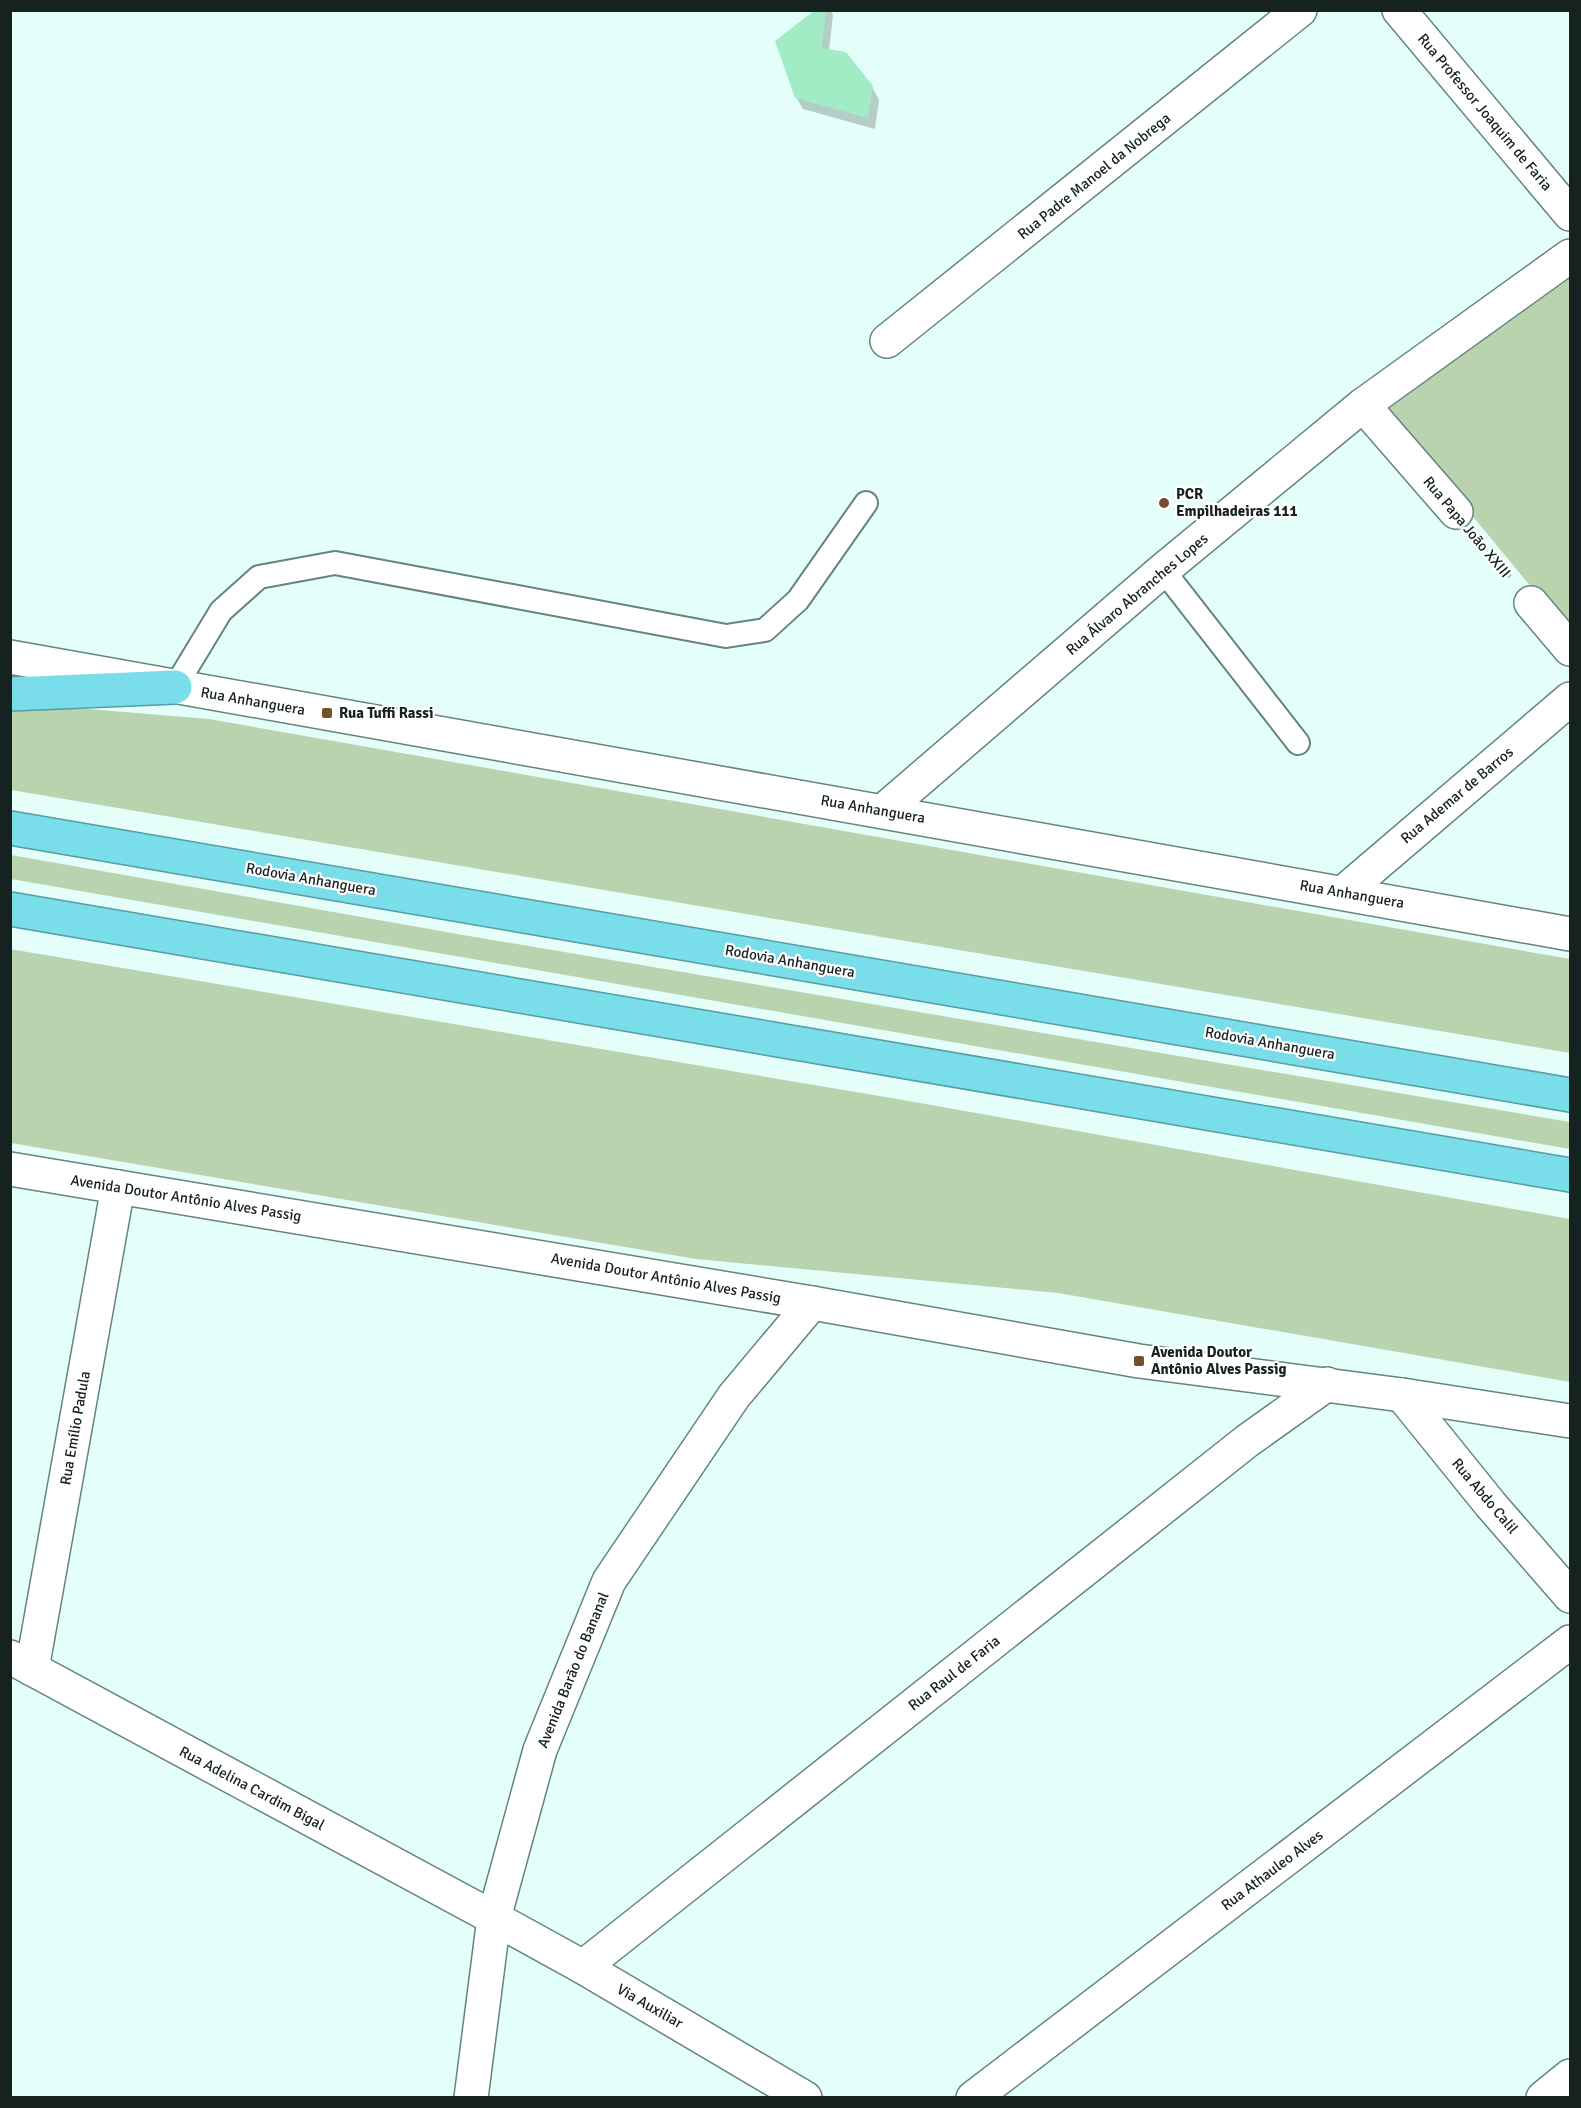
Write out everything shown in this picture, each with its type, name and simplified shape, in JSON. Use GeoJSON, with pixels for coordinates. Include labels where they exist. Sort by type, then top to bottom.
{"type":"FeatureCollection","features":[{"type":"Feature","properties":{"kind":"highway"},"geometry":{"type":"LineString","coordinates":[[10,694],[175,687]]}},
{"type":"Feature","properties":{"kind":"highway","name":"Rodovia Anhanguera"},"geometry":{"type":"LineString","coordinates":[[10,828],[1570,1095]]}},
{"type":"Feature","properties":{"kind":"highway"},"geometry":{"type":"LineString","coordinates":[[10,909],[1570,1175]]}},
{"type":"Feature","properties":{"kind":"street","name":"Rua Padre Manoel da Nobrega"},"geometry":{"type":"LineString","coordinates":[[887,341],[1300,10]]}},
{"type":"Feature","properties":{"kind":"street","name":"Rua Professor Joaquim de Faria"},"geometry":{"type":"LineString","coordinates":[[1399,10],[1570,214]]}},
{"type":"Feature","properties":{"kind":"street","name":"Rua Álvaro Abranches Lopes"},"geometry":{"type":"LineString","coordinates":[[883,811],[1163,570],[1363,405],[1570,256]]}},
{"type":"Feature","properties":{"kind":"street","name":"Rua Papa João XXIII"},"geometry":{"type":"LineString","coordinates":[[1363,405],[1456,513]]}},
{"type":"Feature","properties":{"kind":"street"},"geometry":{"type":"LineString","coordinates":[[1532,603],[1570,650]]}},
{"type":"Feature","properties":{"kind":"street"},"geometry":{"type":"LineString","coordinates":[[10,657],[175,687]]}},
{"type":"Feature","properties":{"kind":"street","name":"Rua Anhanguera"},"geometry":{"type":"LineString","coordinates":[[175,687],[1344,892],[1570,934]]}},
{"type":"Feature","properties":{"kind":"street","name":"Rua Ademar de Barros"},"geometry":{"type":"LineString","coordinates":[[1344,892],[1570,699]]}},
{"type":"Feature","properties":{"kind":"street","name":"Avenida Doutor Antônio Alves Passig"},"geometry":{"type":"LineString","coordinates":[[10,1169],[812,1303],[1139,1361],[1328,1384],[1570,1421]]}},
{"type":"Feature","properties":{"kind":"street","name":"Rua Emílio Padula"},"geometry":{"type":"LineString","coordinates":[[21,1663],[118,1187]]}},
{"type":"Feature","properties":{"kind":"street","name":"Avenida Barão do Bananal"},"geometry":{"type":"LineString","coordinates":[[471,2097],[494,1918],[540,1750],[609,1581],[734,1396],[812,1303]]}},
{"type":"Feature","properties":{"kind":"street","name":"Rua Raul de Faria"},"geometry":{"type":"LineString","coordinates":[[583,1967],[1238,1449],[1328,1384]]}},
{"type":"Feature","properties":{"kind":"street","name":"Rua Abdo Calil"},"geometry":{"type":"LineString","coordinates":[[1402,1395],[1570,1596]]}},
{"type":"Feature","properties":{"kind":"street","name":"Rua Athauleo Alves"},"geometry":{"type":"LineString","coordinates":[[973,2097],[1570,1642]]}},
{"type":"Feature","properties":{"kind":"street","name":"Rua Adelina Cardim Bigal"},"geometry":{"type":"LineString","coordinates":[[21,1663],[494,1918]]}},
{"type":"Feature","properties":{"kind":"street","name":"Via Auxiliar"},"geometry":{"type":"LineString","coordinates":[[494,1918],[583,1967],[805,2097]]}},
{"type":"Feature","properties":{"kind":"street"},"geometry":{"type":"LineString","coordinates":[[1543,2097],[1570,2076]]}},
{"type":"Feature","properties":{"kind":"lane"},"geometry":{"type":"LineString","coordinates":[[175,687],[221,611],[259,577],[335,563],[726,636],[765,630],[798,600],[866,503]]}},
{"type":"Feature","properties":{"kind":"lane"},"geometry":{"type":"LineString","coordinates":[[1163,570],[1298,743]]}},
{"type":"Feature","properties":{"kind":"path","name":"Rua Papa João XXIII"},"geometry":{"type":"LineString","coordinates":[[1456,513],[1532,603]]}},
{"type":"Feature","properties":{"kind":"green space"},"geometry":{"type":"Polygon","coordinates":[[[1570,271],[1570,634],[1380,404],[1570,271]]]}},
{"type":"Feature","properties":{"kind":"green space"},"geometry":{"type":"Polygon","coordinates":[[[10,706],[52,706],[209,719],[1570,959],[1570,1053],[11,790],[10,706]]]}},
{"type":"Feature","properties":{"kind":"green space"},"geometry":{"type":"Polygon","coordinates":[[[11,855],[469,936],[1570,1122],[1570,1149],[11,879],[11,855]]]}},
{"type":"Feature","properties":{"kind":"green space"},"geometry":{"type":"Polygon","coordinates":[[[10,949],[909,1101],[1570,1219],[1570,1382],[1058,1293],[696,1259],[11,1143],[10,949]]]}},
{"type":"Feature","properties":{"kind":"building"},"geometry":{"type":"Polygon","coordinates":[[[815,10],[826,10],[822,48],[846,52],[873,86],[868,118],[795,98],[775,41],[815,10]]]}},
{"type":"Feature","properties":{"kind":"place","name":"PCR Empilhadeiras 111"},"geometry":{"type":"Point","coordinates":[1164,503]}},
{"type":"Feature","properties":{"kind":"place","name":"Rua Tuffi Rassi"},"geometry":{"type":"Point","coordinates":[327,713]}},
{"type":"Feature","properties":{"kind":"place","name":"Avenida Doutor Antônio Alves Passig"},"geometry":{"type":"Point","coordinates":[1139,1361]}}]}
